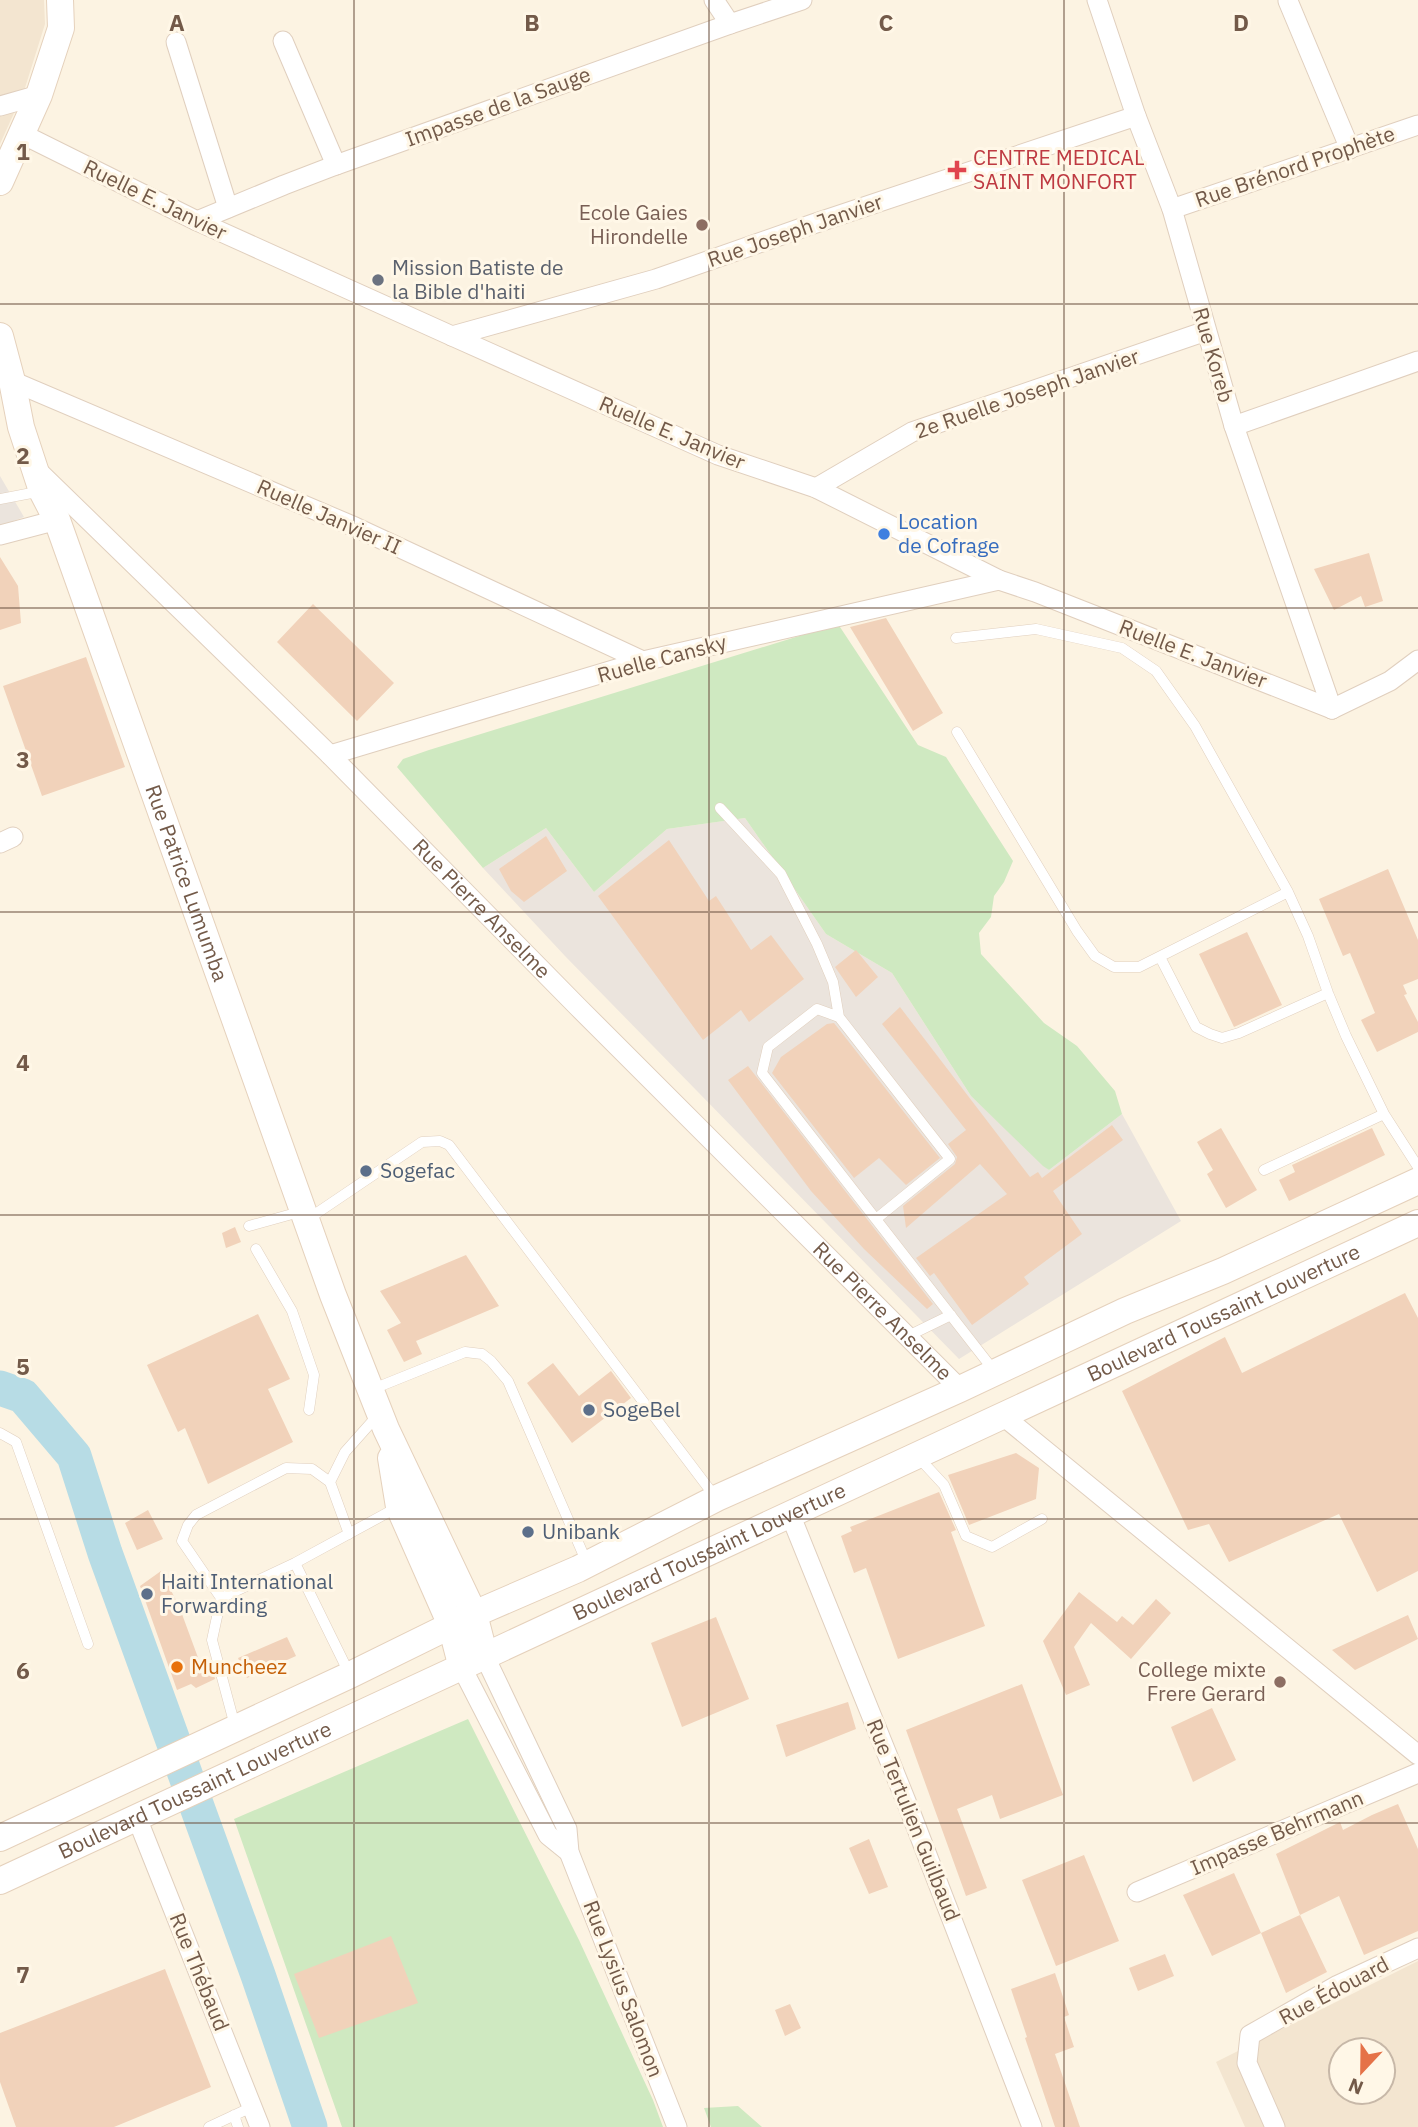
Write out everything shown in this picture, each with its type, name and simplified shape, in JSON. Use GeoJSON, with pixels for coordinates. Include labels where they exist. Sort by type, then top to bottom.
{"type":"FeatureCollection","features":[{"type":"Feature","properties":{"kind":"main road"},"geometry":{"type":"LineString","coordinates":[[0,182],[39,95],[61,28],[60,0]]}},
{"type":"Feature","properties":{"kind":"main road","name":"Rue Patrice Lumumba"},"geometry":{"type":"LineString","coordinates":[[1,348],[12,381],[20,427],[38,479],[57,520],[333,1295],[462,1619]]}},
{"type":"Feature","properties":{"kind":"main road","name":"Rue Pierre Anselme"},"geometry":{"type":"LineString","coordinates":[[0,432],[38,479]]}},
{"type":"Feature","properties":{"kind":"main road","name":"Boulevard Toussaint Louverture"},"geometry":{"type":"LineString","coordinates":[[0,1838],[351,1675],[462,1619],[587,1564],[717,1498],[960,1389],[1125,1311],[1223,1271],[1418,1181]]}},
{"type":"Feature","properties":{"kind":"main road","name":"Boulevard Toussaint Louverture"},"geometry":{"type":"LineString","coordinates":[[0,1881],[1418,1223]]}},
{"type":"Feature","properties":{"kind":"main road","name":"Rue Patrice Lumumba"},"geometry":{"type":"LineString","coordinates":[[379,1411],[399,1507],[462,1619]]}},
{"type":"Feature","properties":{"kind":"main road"},"geometry":{"type":"LineString","coordinates":[[462,1619],[473,1662]]}},
{"type":"Feature","properties":{"kind":"street"},"geometry":{"type":"LineString","coordinates":[[715,0],[730,24]]}},
{"type":"Feature","properties":{"kind":"street","name":"Impasse de la Sauge"},"geometry":{"type":"LineString","coordinates":[[197,221],[337,165],[802,0]]}},
{"type":"Feature","properties":{"kind":"street","name":"Rue Koreb"},"geometry":{"type":"LineString","coordinates":[[1097,0],[1171,209],[1234,426],[1332,709]]}},
{"type":"Feature","properties":{"kind":"street"},"geometry":{"type":"LineString","coordinates":[[1288,1],[1350,149]]}},
{"type":"Feature","properties":{"kind":"street"},"geometry":{"type":"LineString","coordinates":[[283,41],[337,165]]}},
{"type":"Feature","properties":{"kind":"street"},"geometry":{"type":"LineString","coordinates":[[176,42],[228,208]]}},
{"type":"Feature","properties":{"kind":"street"},"geometry":{"type":"LineString","coordinates":[[0,106],[39,95]]}},
{"type":"Feature","properties":{"kind":"street","name":"Rue Joseph Janvier"},"geometry":{"type":"LineString","coordinates":[[452,337],[656,279],[1136,116]]}},
{"type":"Feature","properties":{"kind":"street","name":"Rue Brénord Prophète"},"geometry":{"type":"LineString","coordinates":[[1171,209],[1418,125]]}},
{"type":"Feature","properties":{"kind":"street","name":"Ruelle E. Janvier"},"geometry":{"type":"LineString","coordinates":[[22,134],[197,221],[452,337],[718,455],[816,488],[999,580],[1332,709]]}},
{"type":"Feature","properties":{"kind":"street","name":"2e Ruelle Joseph Janvier"},"geometry":{"type":"LineString","coordinates":[[816,488],[912,432],[1206,331]]}},
{"type":"Feature","properties":{"kind":"street"},"geometry":{"type":"LineString","coordinates":[[1234,426],[1418,360]]}},
{"type":"Feature","properties":{"kind":"street","name":"Ruelle Janvier II"},"geometry":{"type":"LineString","coordinates":[[12,381],[355,527],[643,661]]}},
{"type":"Feature","properties":{"kind":"street","name":"Rue Pierre Anselme"},"geometry":{"type":"LineString","coordinates":[[38,479],[330,754],[579,1008],[960,1389]]}},
{"type":"Feature","properties":{"kind":"street"},"geometry":{"type":"LineString","coordinates":[[0,535],[57,520]]}},
{"type":"Feature","properties":{"kind":"street","name":"Ruelle Cansky"},"geometry":{"type":"LineString","coordinates":[[330,754],[643,661],[999,580]]}},
{"type":"Feature","properties":{"kind":"street"},"geometry":{"type":"LineString","coordinates":[[1332,709],[1390,681],[1418,660]]}},
{"type":"Feature","properties":{"kind":"street"},"geometry":{"type":"LineString","coordinates":[[1002,1415],[1418,1755]]}},
{"type":"Feature","properties":{"kind":"street","name":"Rue Tertulien Guilbaud"},"geometry":{"type":"LineString","coordinates":[[790,1514],[912,1816],[1032,2127]]}},
{"type":"Feature","properties":{"kind":"street","name":"Rue Lysius Salomon"},"geometry":{"type":"LineString","coordinates":[[473,1662],[548,1835],[569,1852],[677,2127]]}},
{"type":"Feature","properties":{"kind":"street","name":"Impasse Behrmann"},"geometry":{"type":"LineString","coordinates":[[1137,1892],[1418,1773]]}},
{"type":"Feature","properties":{"kind":"street","name":"Rue Thébaud"},"geometry":{"type":"LineString","coordinates":[[143,1815],[243,2111],[260,2127]]}},
{"type":"Feature","properties":{"kind":"street","name":"Rue Édouard"},"geometry":{"type":"LineString","coordinates":[[1275,2127],[1247,2063],[1250,2035],[1338,1985],[1418,1948]]}},
{"type":"Feature","properties":{"kind":"lane"},"geometry":{"type":"LineString","coordinates":[[0,499],[38,479]]}},
{"type":"Feature","properties":{"kind":"lane"},"geometry":{"type":"LineString","coordinates":[[956,638],[1036,629],[1122,648],[1156,671],[1195,726],[1288,892],[1308,936],[1346,1036],[1384,1114],[1418,1167]]}},
{"type":"Feature","properties":{"kind":"lane"},"geometry":{"type":"LineString","coordinates":[[957,732],[1077,931],[1095,956],[1114,967],[1139,967],[1288,892]]}},
{"type":"Feature","properties":{"kind":"lane"},"geometry":{"type":"LineString","coordinates":[[720,808],[781,874],[833,982],[839,1017],[950,1158],[876,1219]]}},
{"type":"Feature","properties":{"kind":"lane"},"geometry":{"type":"LineString","coordinates":[[1160,957],[1196,1027],[1222,1038],[1240,1033],[1328,993]]}},
{"type":"Feature","properties":{"kind":"lane"},"geometry":{"type":"LineString","coordinates":[[839,1017],[817,1009],[768,1047],[762,1073],[995,1372]]}},
{"type":"Feature","properties":{"kind":"lane"},"geometry":{"type":"LineString","coordinates":[[1264,1170],[1384,1114]]}},
{"type":"Feature","properties":{"kind":"lane"},"geometry":{"type":"LineString","coordinates":[[249,1226],[305,1215],[422,1142],[440,1141],[449,1145],[717,1498]]}},
{"type":"Feature","properties":{"kind":"lane"},"geometry":{"type":"LineString","coordinates":[[256,1249],[292,1311],[313,1375],[309,1410]]}},
{"type":"Feature","properties":{"kind":"lane"},"geometry":{"type":"LineString","coordinates":[[908,1336],[951,1315]]}},
{"type":"Feature","properties":{"kind":"lane"},"geometry":{"type":"LineString","coordinates":[[330,1482],[345,1452],[379,1411],[465,1352],[482,1354],[508,1381],[587,1564]]}},
{"type":"Feature","properties":{"kind":"lane"},"geometry":{"type":"LineString","coordinates":[[0,1433],[16,1442],[88,1644]]}},
{"type":"Feature","properties":{"kind":"lane"},"geometry":{"type":"LineString","coordinates":[[916,1455],[944,1485],[966,1536],[992,1547],[1042,1519]]}},
{"type":"Feature","properties":{"kind":"lane"},"geometry":{"type":"LineString","coordinates":[[236,1729],[212,1640],[221,1598],[182,1541],[188,1525],[196,1516],[286,1468],[313,1469],[330,1482],[349,1534]]}},
{"type":"Feature","properties":{"kind":"lane"},"geometry":{"type":"LineString","coordinates":[[221,1598],[295,1563],[399,1507]]}},
{"type":"Feature","properties":{"kind":"lane"},"geometry":{"type":"LineString","coordinates":[[295,1563],[351,1675]]}},
{"type":"Feature","properties":{"kind":"lane"},"geometry":{"type":"LineString","coordinates":[[208,2127],[243,2111]]}},
{"type":"Feature","properties":{"kind":"lane"},"geometry":{"type":"LineString","coordinates":[[238,2127],[243,2111]]}},
{"type":"Feature","properties":{"kind":"shaded area"},"geometry":{"type":"Polygon","coordinates":[[[0,0],[44,0],[45,24],[24,91],[0,144],[0,0]]]}},
{"type":"Feature","properties":{"kind":"shaded area"},"geometry":{"type":"Polygon","coordinates":[[[0,476],[24,517],[0,526],[0,476]]]}},
{"type":"Feature","properties":{"kind":"shaded area"},"geometry":{"type":"Polygon","coordinates":[[[745,818],[826,934],[892,973],[971,1096],[1049,1170],[1122,1114],[1181,1221],[959,1359],[565,956],[483,868],[546,828],[594,892],[667,829],[745,818]]]}},
{"type":"Feature","properties":{"kind":"shaded area"},"geometry":{"type":"Polygon","coordinates":[[[1418,1961],[1418,2127],[1245,2127],[1216,2062],[1418,1961]]]}},
{"type":"Feature","properties":{"kind":"green space"},"geometry":{"type":"Polygon","coordinates":[[[838,624],[918,745],[946,757],[1013,861],[1004,882],[994,896],[991,917],[979,933],[981,954],[1044,1023],[1077,1046],[1115,1091],[1122,1114],[1049,1170],[971,1096],[892,973],[826,934],[745,818],[667,829],[594,892],[546,828],[483,868],[397,767],[403,759],[429,750],[838,624]]]}},
{"type":"Feature","properties":{"kind":"green space"},"geometry":{"type":"Polygon","coordinates":[[[468,1719],[579,1940],[663,2127],[342,2127],[234,1819],[468,1719]]]}},
{"type":"Feature","properties":{"kind":"green space"},"geometry":{"type":"Polygon","coordinates":[[[738,2106],[762,2127],[711,2127],[704,2108],[738,2106]]]}},
{"type":"Feature","properties":{"kind":"building"},"geometry":{"type":"Polygon","coordinates":[[[1369,553],[1383,601],[1365,607],[1361,596],[1334,610],[1314,569],[1369,553]]]}},
{"type":"Feature","properties":{"kind":"building"},"geometry":{"type":"Polygon","coordinates":[[[0,557],[18,586],[21,623],[0,630],[0,557]]]}},
{"type":"Feature","properties":{"kind":"building"},"geometry":{"type":"Polygon","coordinates":[[[313,604],[394,683],[357,721],[277,642],[313,604]]]}},
{"type":"Feature","properties":{"kind":"building"},"geometry":{"type":"Polygon","coordinates":[[[886,618],[943,713],[913,731],[850,627],[886,618]]]}},
{"type":"Feature","properties":{"kind":"building"},"geometry":{"type":"Polygon","coordinates":[[[86,657],[125,767],[42,796],[3,686],[86,657]]]}},
{"type":"Feature","properties":{"kind":"building"},"geometry":{"type":"Polygon","coordinates":[[[546,836],[567,871],[524,902],[511,891],[499,869],[546,836]]]}},
{"type":"Feature","properties":{"kind":"building"},"geometry":{"type":"Polygon","coordinates":[[[669,840],[709,901],[716,896],[751,950],[771,935],[804,979],[749,1022],[741,1010],[703,1040],[598,896],[669,840]]]}},
{"type":"Feature","properties":{"kind":"building"},"geometry":{"type":"Polygon","coordinates":[[[1388,869],[1418,940],[1418,979],[1403,985],[1407,994],[1404,995],[1418,1022],[1418,1032],[1377,1052],[1361,1020],[1375,1013],[1350,953],[1343,956],[1319,899],[1388,869]]]}},
{"type":"Feature","properties":{"kind":"building"},"geometry":{"type":"Polygon","coordinates":[[[1247,932],[1282,1005],[1234,1027],[1199,954],[1247,932]]]}},
{"type":"Feature","properties":{"kind":"building"},"geometry":{"type":"Polygon","coordinates":[[[856,950],[878,977],[856,997],[835,967],[856,950]]]}},
{"type":"Feature","properties":{"kind":"building"},"geometry":{"type":"Polygon","coordinates":[[[900,1007],[1030,1177],[1038,1172],[1042,1178],[1112,1125],[1123,1140],[1053,1191],[1082,1234],[1024,1277],[1029,1284],[972,1325],[934,1273],[930,1276],[916,1258],[1007,1194],[980,1164],[906,1228],[903,1206],[955,1164],[957,1157],[948,1144],[966,1130],[882,1024],[900,1007]]]}},
{"type":"Feature","properties":{"kind":"building"},"geometry":{"type":"Polygon","coordinates":[[[834,1023],[940,1158],[906,1185],[879,1158],[854,1178],[772,1073],[781,1057],[827,1024],[834,1023]]]}},
{"type":"Feature","properties":{"kind":"building"},"geometry":{"type":"Polygon","coordinates":[[[748,1066],[933,1304],[927,1309],[864,1249],[811,1191],[728,1080],[748,1066]]]}},
{"type":"Feature","properties":{"kind":"building"},"geometry":{"type":"Polygon","coordinates":[[[1221,1128],[1257,1190],[1226,1208],[1207,1174],[1213,1170],[1197,1142],[1221,1128]]]}},
{"type":"Feature","properties":{"kind":"building"},"geometry":{"type":"Polygon","coordinates":[[[1372,1128],[1385,1155],[1289,1201],[1279,1180],[1295,1172],[1292,1165],[1372,1128]]]}},
{"type":"Feature","properties":{"kind":"building"},"geometry":{"type":"Polygon","coordinates":[[[235,1227],[241,1242],[226,1248],[222,1233],[235,1227]]]}},
{"type":"Feature","properties":{"kind":"building"},"geometry":{"type":"Polygon","coordinates":[[[466,1255],[499,1306],[416,1341],[422,1354],[404,1362],[387,1330],[401,1323],[380,1291],[466,1255]]]}},
{"type":"Feature","properties":{"kind":"building"},"geometry":{"type":"Polygon","coordinates":[[[1405,1293],[1418,1318],[1418,1571],[1377,1592],[1339,1514],[1229,1562],[1209,1524],[1188,1530],[1122,1391],[1225,1337],[1242,1373],[1405,1293]]]}},
{"type":"Feature","properties":{"kind":"building"},"geometry":{"type":"Polygon","coordinates":[[[258,1314],[290,1379],[268,1389],[293,1442],[208,1484],[185,1428],[178,1432],[147,1365],[258,1314]]]}},
{"type":"Feature","properties":{"kind":"building"},"geometry":{"type":"Polygon","coordinates":[[[553,1363],[579,1396],[611,1371],[631,1398],[572,1443],[527,1383],[553,1363]]]}},
{"type":"Feature","properties":{"kind":"building"},"geometry":{"type":"Polygon","coordinates":[[[1016,1453],[1039,1468],[1036,1499],[969,1525],[948,1475],[1016,1453]]]}},
{"type":"Feature","properties":{"kind":"building"},"geometry":{"type":"Polygon","coordinates":[[[939,1492],[956,1530],[951,1532],[985,1626],[898,1659],[866,1568],[854,1573],[841,1536],[852,1531],[850,1527],[939,1492]]]}},
{"type":"Feature","properties":{"kind":"building"},"geometry":{"type":"Polygon","coordinates":[[[148,1510],[163,1539],[137,1550],[125,1523],[148,1510]]]}},
{"type":"Feature","properties":{"kind":"building"},"geometry":{"type":"Polygon","coordinates":[[[161,1571],[179,1606],[200,1663],[213,1672],[215,1679],[196,1688],[191,1684],[177,1690],[140,1586],[161,1571]]]}},
{"type":"Feature","properties":{"kind":"building"},"geometry":{"type":"Polygon","coordinates":[[[1079,1592],[1117,1622],[1122,1616],[1133,1625],[1156,1599],[1171,1613],[1131,1659],[1091,1623],[1074,1647],[1090,1685],[1066,1695],[1043,1641],[1079,1592]]]}},
{"type":"Feature","properties":{"kind":"building"},"geometry":{"type":"Polygon","coordinates":[[[1408,1615],[1418,1639],[1355,1670],[1332,1650],[1408,1615]]]}},
{"type":"Feature","properties":{"kind":"building"},"geometry":{"type":"Polygon","coordinates":[[[716,1617],[749,1699],[682,1727],[651,1643],[716,1617]]]}},
{"type":"Feature","properties":{"kind":"building"},"geometry":{"type":"Polygon","coordinates":[[[287,1637],[296,1656],[247,1678],[238,1658],[287,1637]]]}},
{"type":"Feature","properties":{"kind":"building"},"geometry":{"type":"Polygon","coordinates":[[[1022,1684],[1063,1795],[1000,1819],[992,1795],[957,1809],[987,1888],[966,1896],[906,1730],[1022,1684]]]}},
{"type":"Feature","properties":{"kind":"building"},"geometry":{"type":"Polygon","coordinates":[[[848,1702],[856,1729],[786,1757],[776,1725],[848,1702]]]}},
{"type":"Feature","properties":{"kind":"building"},"geometry":{"type":"Polygon","coordinates":[[[1212,1708],[1236,1760],[1193,1782],[1171,1727],[1212,1708]]]}},
{"type":"Feature","properties":{"kind":"building"},"geometry":{"type":"Polygon","coordinates":[[[1398,1804],[1418,1849],[1418,1931],[1364,1955],[1339,1896],[1300,1915],[1276,1854],[1340,1822],[1343,1830],[1398,1804]]]}},
{"type":"Feature","properties":{"kind":"building"},"geometry":{"type":"Polygon","coordinates":[[[869,1839],[888,1887],[869,1894],[849,1848],[869,1839]]]}},
{"type":"Feature","properties":{"kind":"building"},"geometry":{"type":"Polygon","coordinates":[[[1084,1855],[1119,1941],[1056,1966],[1022,1880],[1084,1855]]]}},
{"type":"Feature","properties":{"kind":"building"},"geometry":{"type":"Polygon","coordinates":[[[1234,1873],[1261,1933],[1212,1956],[1183,1895],[1234,1873]]]}},
{"type":"Feature","properties":{"kind":"building"},"geometry":{"type":"Polygon","coordinates":[[[1300,1915],[1327,1972],[1286,1993],[1261,1933],[1300,1915]]]}},
{"type":"Feature","properties":{"kind":"building"},"geometry":{"type":"Polygon","coordinates":[[[391,1936],[418,2003],[319,2038],[294,1974],[391,1936]]]}},
{"type":"Feature","properties":{"kind":"building"},"geometry":{"type":"Polygon","coordinates":[[[1165,1954],[1174,1976],[1138,1991],[1129,1968],[1165,1954]]]}},
{"type":"Feature","properties":{"kind":"building"},"geometry":{"type":"Polygon","coordinates":[[[165,1969],[211,2087],[114,2127],[16,2127],[0,2082],[0,2033],[165,1969]]]}},
{"type":"Feature","properties":{"kind":"building"},"geometry":{"type":"Polygon","coordinates":[[[1055,1973],[1069,2015],[1064,2017],[1074,2047],[1055,2054],[1080,2127],[1055,2127],[1011,1989],[1055,1973]]]}},
{"type":"Feature","properties":{"kind":"building"},"geometry":{"type":"Polygon","coordinates":[[[790,2004],[801,2028],[785,2036],[775,2010],[790,2004]]]}},
{"type":"Feature","properties":{"kind":"waterway"},"geometry":{"type":"LineString","coordinates":[[0,1388],[23,1396],[74,1456],[105,1553],[258,1975],[310,2127]]}},
{"type":"Feature","properties":{"kind":"place","name":"CENTRE MEDICAL SAINT MONFORT"},"geometry":{"type":"Point","coordinates":[957,170]}},
{"type":"Feature","properties":{"kind":"place","name":"Ecole Gaies Hirondelle"},"geometry":{"type":"Point","coordinates":[702,225]}},
{"type":"Feature","properties":{"kind":"place","name":"Mission Batiste de la Bible d'haiti"},"geometry":{"type":"Point","coordinates":[378,280]}},
{"type":"Feature","properties":{"kind":"place","name":"Location de Cofrage"},"geometry":{"type":"Point","coordinates":[884,534]}},
{"type":"Feature","properties":{"kind":"place","name":"Sogefac"},"geometry":{"type":"Point","coordinates":[366,1171]}},
{"type":"Feature","properties":{"kind":"place","name":"SogeBel"},"geometry":{"type":"Point","coordinates":[589,1410]}},
{"type":"Feature","properties":{"kind":"place","name":"Unibank"},"geometry":{"type":"Point","coordinates":[528,1532]}},
{"type":"Feature","properties":{"kind":"place","name":"Haiti International Forwarding"},"geometry":{"type":"Point","coordinates":[147,1594]}},
{"type":"Feature","properties":{"kind":"place","name":"Muncheez"},"geometry":{"type":"Point","coordinates":[177,1667]}},
{"type":"Feature","properties":{"kind":"place","name":"College mixte Frere Gerard"},"geometry":{"type":"Point","coordinates":[1280,1682]}}]}
